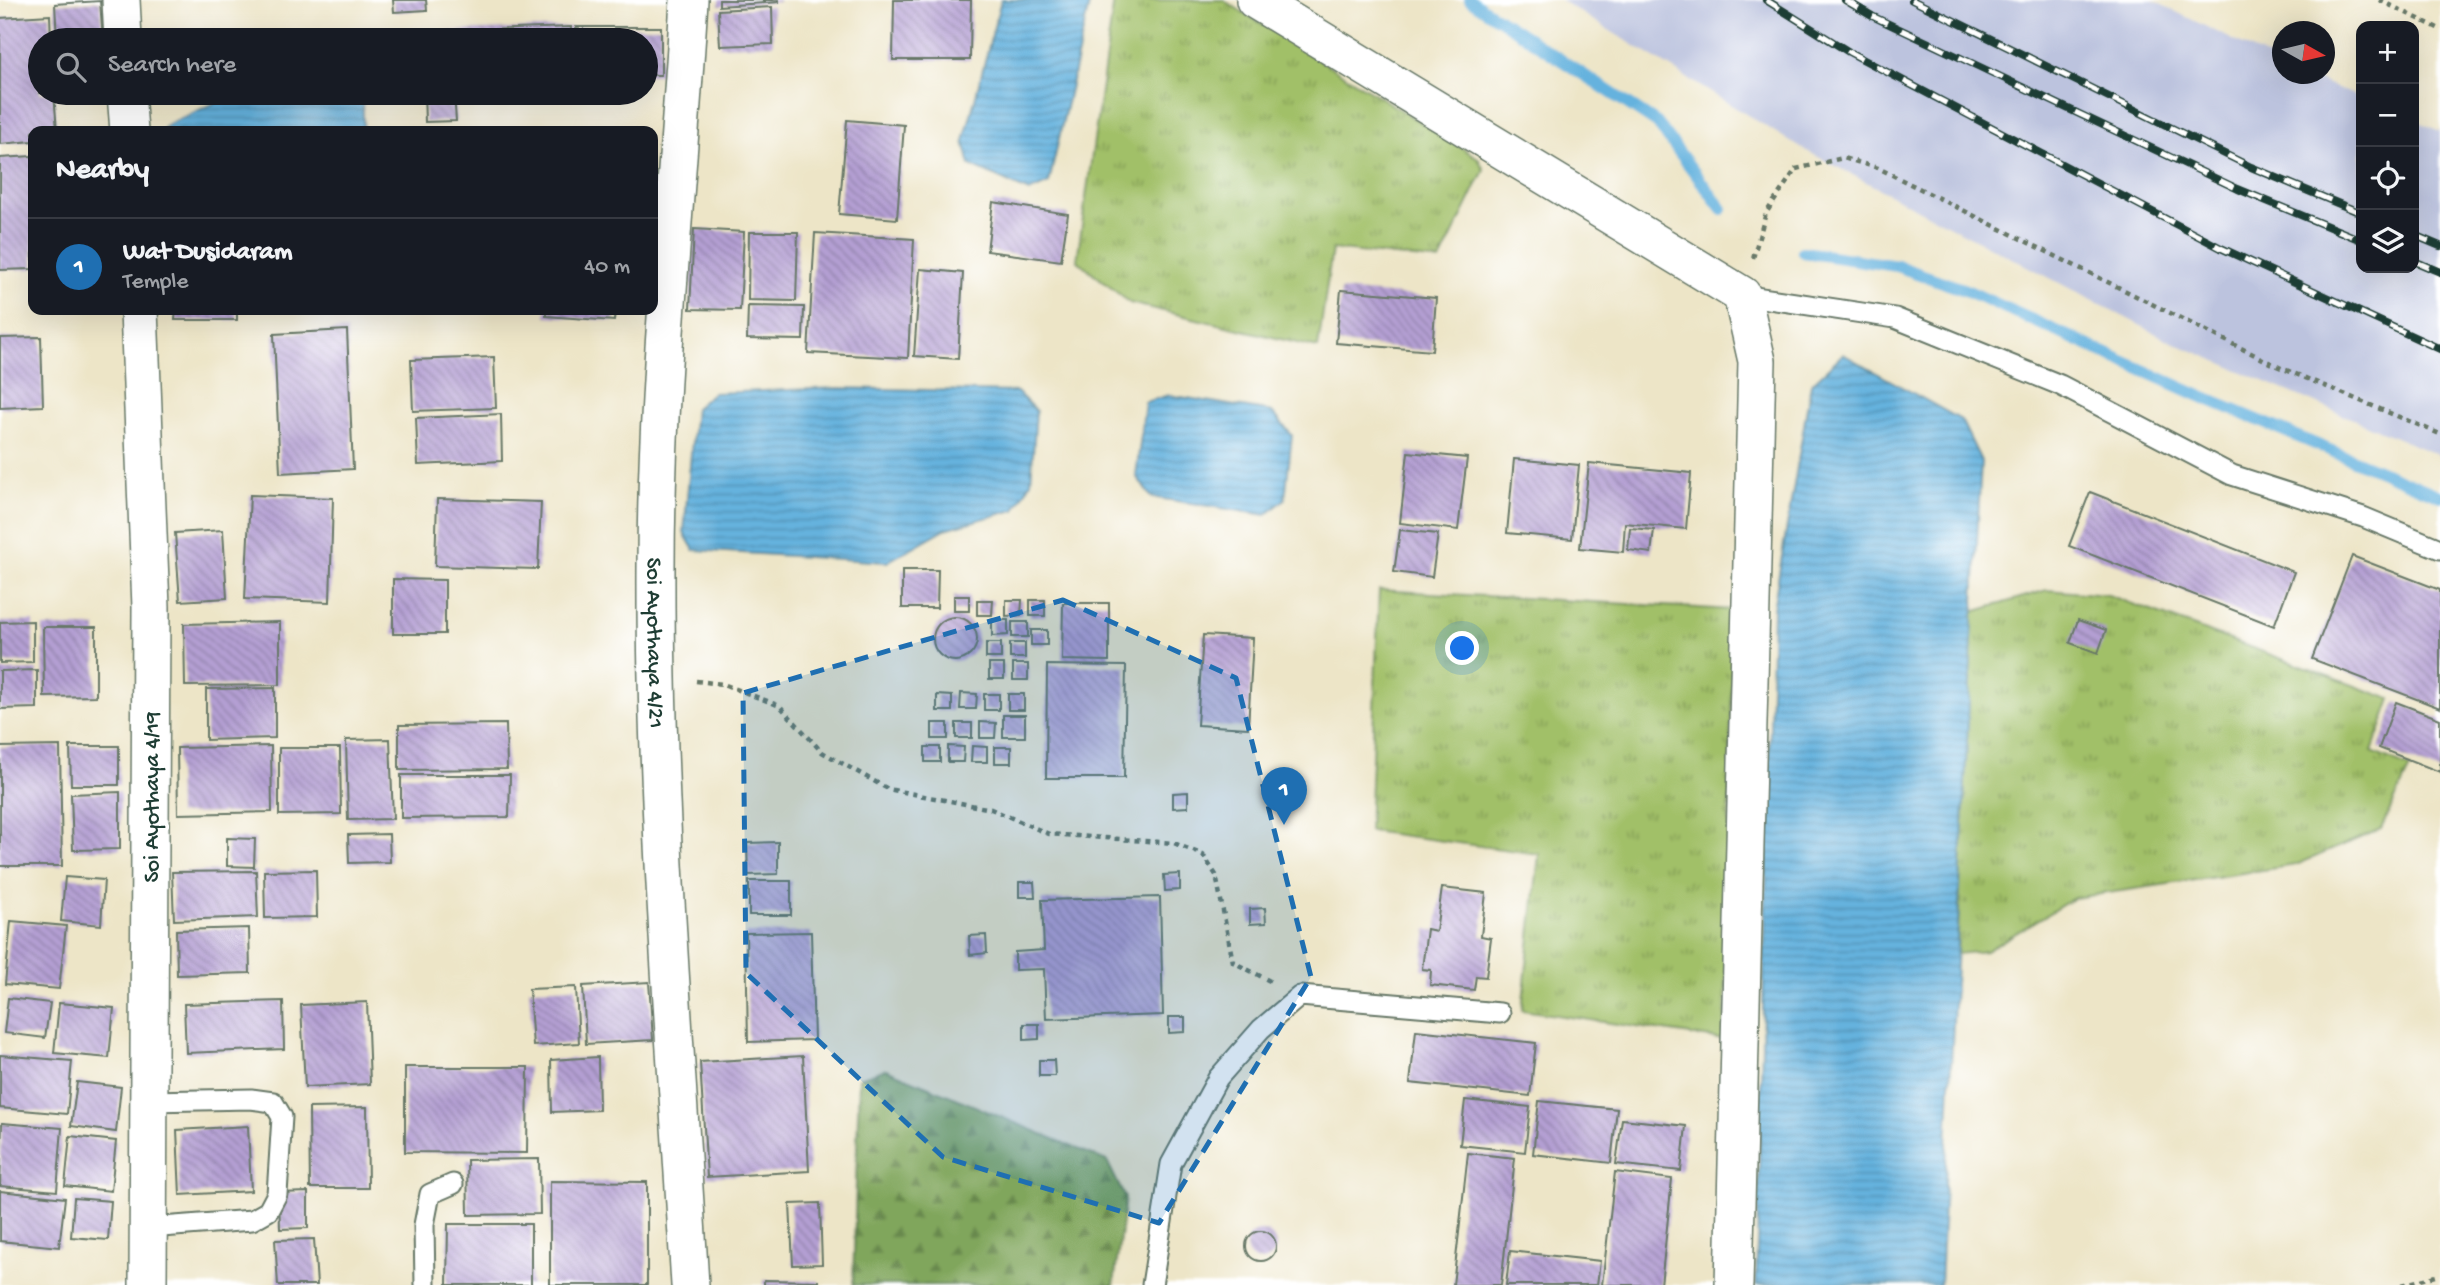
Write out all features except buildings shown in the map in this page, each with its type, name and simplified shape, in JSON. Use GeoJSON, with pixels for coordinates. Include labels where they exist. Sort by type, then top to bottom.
{"type":"FeatureCollection","features":[{"type":"Feature","properties":{"kind":"street"},"geometry":{"type":"LineString","coordinates":[[121,0],[122,28]]}},
{"type":"Feature","properties":{"kind":"street","name":"Soi Ayothaya 4/21"},"geometry":{"type":"LineString","coordinates":[[689,0],[661,379],[656,566],[658,754],[690,1285]]}},
{"type":"Feature","properties":{"kind":"street"},"geometry":{"type":"LineString","coordinates":[[1255,0],[1742,295],[1757,360],[1734,1285]]}},
{"type":"Feature","properties":{"kind":"street"},"geometry":{"type":"LineString","coordinates":[[127,105],[129,126]]}},
{"type":"Feature","properties":{"kind":"street","name":"Soi Ayothaya 4/19"},"geometry":{"type":"LineString","coordinates":[[139,315],[150,607],[148,1285]]}},
{"type":"Feature","properties":{"kind":"lane"},"geometry":{"type":"LineString","coordinates":[[1742,295],[1895,318],[2060,386],[2232,475],[2363,517],[2440,549]]}},
{"type":"Feature","properties":{"kind":"lane"},"geometry":{"type":"LineString","coordinates":[[1152,1285],[1171,1164],[1218,1078],[1261,1029],[1300,996],[1500,1013]]}},
{"type":"Feature","properties":{"kind":"lane"},"geometry":{"type":"LineString","coordinates":[[149,1101],[251,1099],[272,1102],[282,1117],[277,1194],[268,1212],[252,1220],[149,1228]]}},
{"type":"Feature","properties":{"kind":"lane"},"geometry":{"type":"LineString","coordinates":[[425,1285],[424,1224],[430,1194],[453,1184]]}},
{"type":"Feature","properties":{"kind":"path"},"geometry":{"type":"LineString","coordinates":[[2379,0],[2440,29]]}},
{"type":"Feature","properties":{"kind":"path"},"geometry":{"type":"LineString","coordinates":[[1742,295],[1766,213],[1796,169],[1843,158],[1878,168],[2279,368],[2440,434]]}},
{"type":"Feature","properties":{"kind":"path"},"geometry":{"type":"LineString","coordinates":[[657,678],[723,684],[780,706],[822,752],[888,789],[991,809],[1049,834],[1174,843],[1203,855],[1216,875],[1233,962],[1300,996]]}},
{"type":"Feature","properties":{"kind":"path"},"geometry":{"type":"LineString","coordinates":[[2402,1285],[2440,1275]]}},
{"type":"Feature","properties":{"kind":"highlighted area"},"geometry":{"type":"Polygon","coordinates":[[[1063,600],[1236,678],[1311,977],[1159,1223],[943,1157],[746,973],[743,693],[1063,600]]]}},
{"type":"Feature","properties":{"kind":"shaded area"},"geometry":{"type":"Polygon","coordinates":[[[1560,0],[2152,0],[2272,59],[2272,84],[2328,84],[2356,96],[2356,273],[2419,273],[2419,122],[2440,131],[2440,456],[2172,342],[1801,148],[1560,0]]]}},
{"type":"Feature","properties":{"kind":"green space"},"geometry":{"type":"Polygon","coordinates":[[[1114,0],[1223,0],[1478,158],[1484,170],[1440,261],[1332,249],[1318,348],[1130,303],[1077,260],[1114,0]]]}},
{"type":"Feature","properties":{"kind":"green space"},"geometry":{"type":"Polygon","coordinates":[[[1379,590],[1733,610],[1725,1040],[1522,1010],[1539,854],[1369,831],[1379,590]]]}},
{"type":"Feature","properties":{"kind":"green space"},"geometry":{"type":"Polygon","coordinates":[[[2047,590],[2108,595],[2391,699],[2372,752],[2410,768],[2381,829],[2296,865],[2074,898],[1986,951],[1957,954],[1973,612],[2047,590]]]}},
{"type":"Feature","properties":{"kind":"green space"},"geometry":{"type":"Polygon","coordinates":[[[886,1069],[1107,1161],[1125,1198],[1114,1285],[853,1285],[859,1078],[886,1069]]]}},
{"type":"Feature","properties":{"kind":"water"},"geometry":{"type":"Polygon","coordinates":[[[1001,0],[1090,0],[1049,183],[1029,192],[970,165],[964,141],[1001,0]]]}},
{"type":"Feature","properties":{"kind":"water"},"geometry":{"type":"Polygon","coordinates":[[[210,105],[363,105],[363,126],[166,126],[210,105]]]}},
{"type":"Feature","properties":{"kind":"water"},"geometry":{"type":"Polygon","coordinates":[[[1843,354],[1961,420],[1981,461],[1940,1285],[1756,1285],[1773,609],[1811,384],[1843,354]]]}},
{"type":"Feature","properties":{"kind":"water"},"geometry":{"type":"Polygon","coordinates":[[[838,388],[1017,392],[1036,411],[1031,482],[1015,510],[945,529],[887,562],[694,550],[684,533],[695,408],[713,393],[838,388]]]}},
{"type":"Feature","properties":{"kind":"water"},"geometry":{"type":"Polygon","coordinates":[[[1169,395],[1272,412],[1292,435],[1285,499],[1266,515],[1151,497],[1136,476],[1145,402],[1169,395]]]}},
{"type":"Feature","properties":{"kind":"waterway"},"geometry":{"type":"LineString","coordinates":[[1470,0],[1657,123],[1722,209]]}},
{"type":"Feature","properties":{"kind":"waterway"},"geometry":{"type":"LineString","coordinates":[[1803,252],[1897,266],[1968,291],[2200,396],[2440,496]]}},
{"type":"Feature","properties":{"kind":"railway"},"geometry":{"type":"LineString","coordinates":[[1766,0],[1849,52],[2221,248],[2440,349]]}},
{"type":"Feature","properties":{"kind":"railway"},"geometry":{"type":"LineString","coordinates":[[1845,0],[1872,16],[2238,189],[2356,238]]}},
{"type":"Feature","properties":{"kind":"railway"},"geometry":{"type":"LineString","coordinates":[[1912,0],[2251,167],[2356,211]]}},
{"type":"Feature","properties":{"kind":"railway"},"geometry":{"type":"LineString","coordinates":[[2419,237],[2440,246]]}},
{"type":"Feature","properties":{"kind":"railway"},"geometry":{"type":"LineString","coordinates":[[2419,263],[2440,272]]}},
{"type":"Feature","properties":{"kind":"place","name":"Wat Dusidaram"},"geometry":{"type":"Point","coordinates":[1284,825]}}]}
